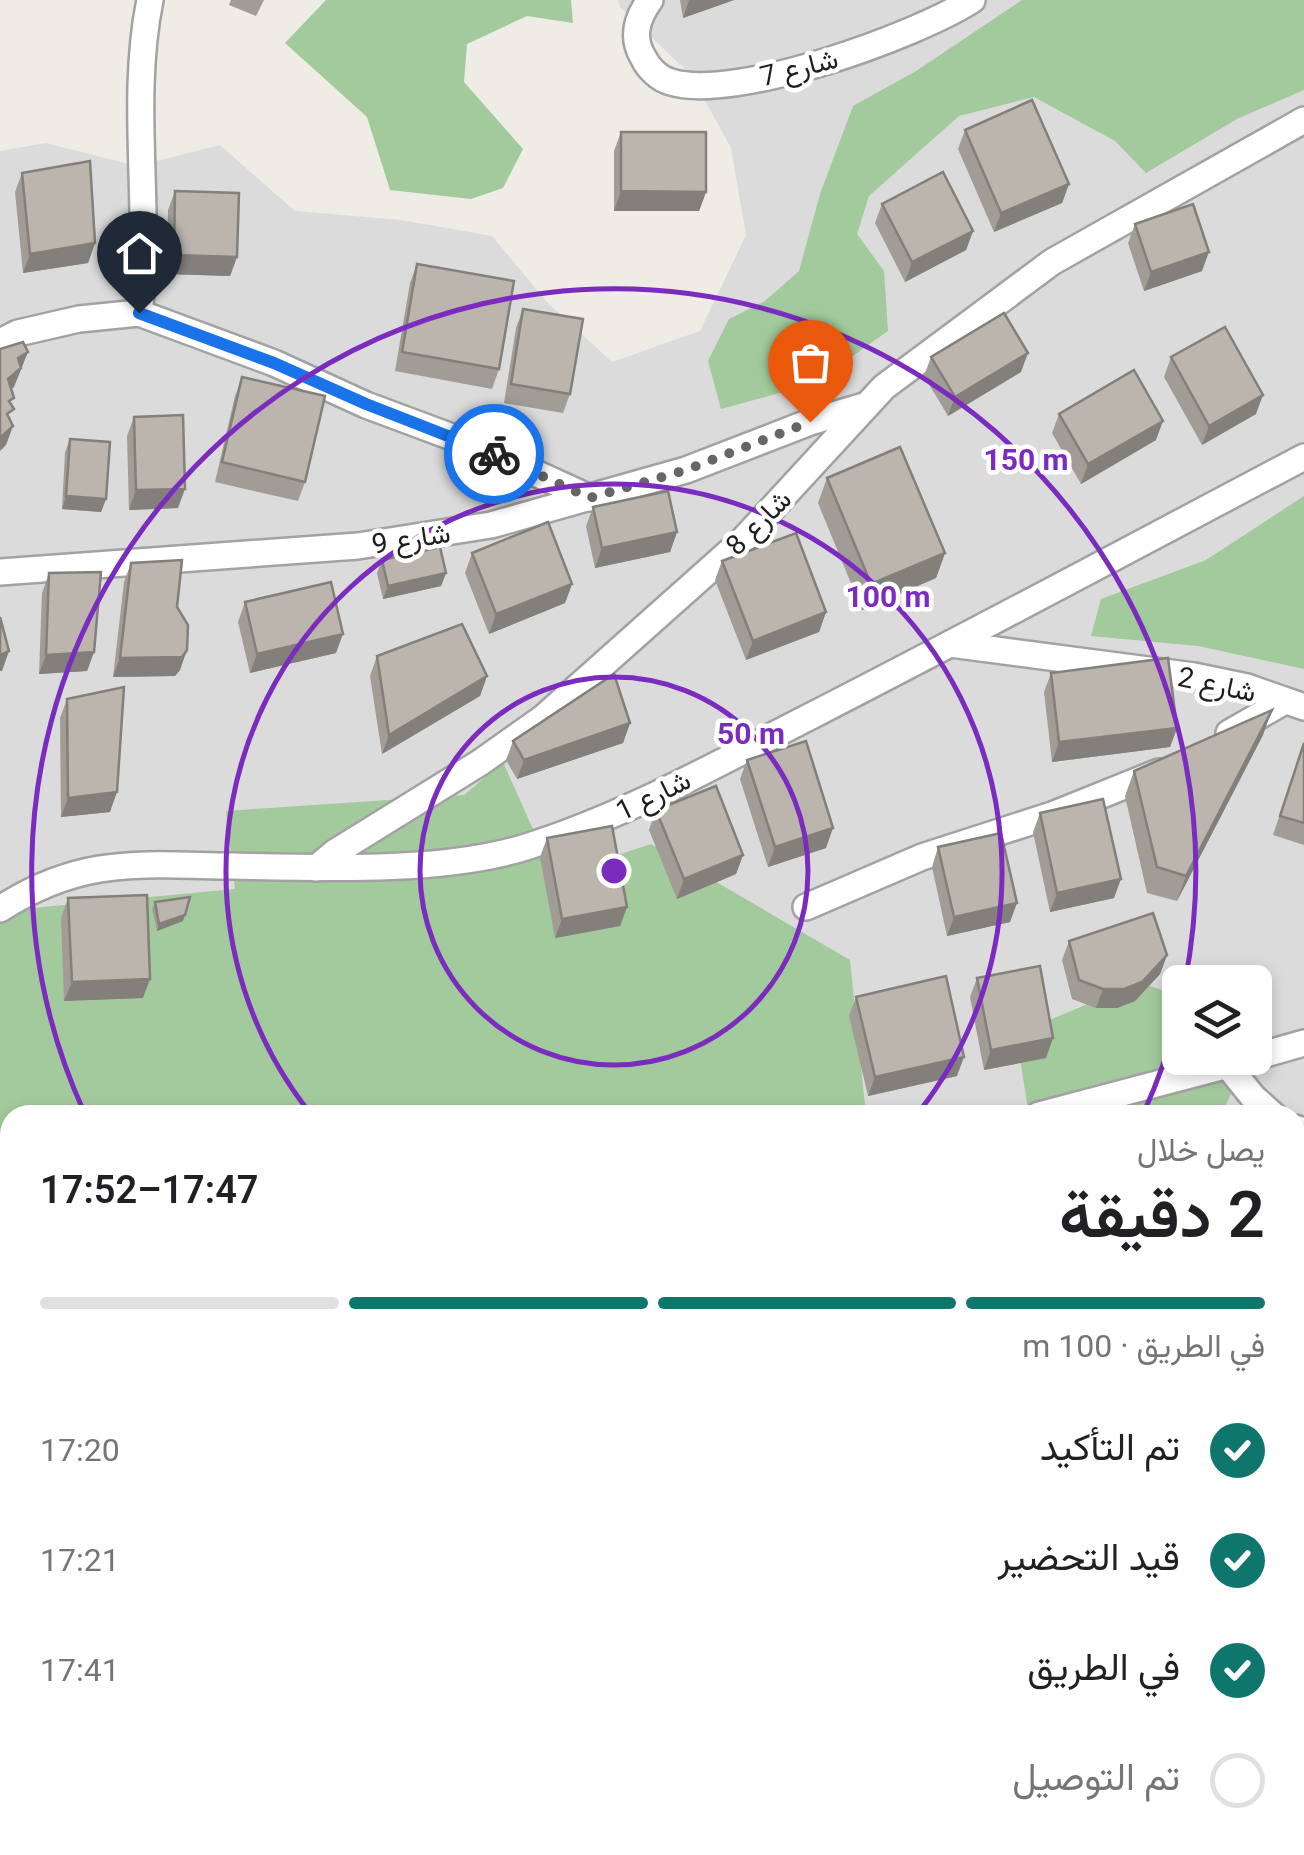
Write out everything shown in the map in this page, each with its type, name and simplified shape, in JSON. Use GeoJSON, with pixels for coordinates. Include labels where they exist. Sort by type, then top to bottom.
{"type":"FeatureCollection","features":[{"type":"Feature","properties":{"kind":"street"},"geometry":{"type":"LineString","coordinates":[[139,313],[144,275],[141,108],[150,0]]}},
{"type":"Feature","properties":{"kind":"street","name":"شارع 7"},"geometry":{"type":"LineString","coordinates":[[650,0],[639,18],[636,43],[644,60],[669,82],[692,86],[733,83],[818,65],[876,45],[972,0]]}},
{"type":"Feature","properties":{"kind":"street","name":"شارع 8"},"geometry":{"type":"LineString","coordinates":[[316,868],[543,718],[744,538],[884,387],[1052,262],[1304,120]]}},
{"type":"Feature","properties":{"kind":"street"},"geometry":{"type":"LineString","coordinates":[[0,342],[18,333],[79,318],[139,313],[274,363],[476,446],[590,498]]}},
{"type":"Feature","properties":{"kind":"street","name":"شارع 9"},"geometry":{"type":"LineString","coordinates":[[0,572],[418,539],[491,525],[686,470],[810,422],[864,406]]}},
{"type":"Feature","properties":{"kind":"street","name":"شارع 1"},"geometry":{"type":"LineString","coordinates":[[0,909],[38,886],[94,868],[139,864],[316,868],[465,859],[524,848],[620,812],[1304,457]]}},
{"type":"Feature","properties":{"kind":"street","name":"شارع 2"},"geometry":{"type":"LineString","coordinates":[[950,644],[1194,676],[1247,687],[1295,704]]}},
{"type":"Feature","properties":{"kind":"street"},"geometry":{"type":"LineString","coordinates":[[1206,745],[1295,704]]}},
{"type":"Feature","properties":{"kind":"street"},"geometry":{"type":"LineString","coordinates":[[806,908],[922,858],[1052,815],[1175,763]]}},
{"type":"Feature","properties":{"kind":"street"},"geometry":{"type":"LineString","coordinates":[[1272,1052],[1304,1042]]}},
{"type":"Feature","properties":{"kind":"street"},"geometry":{"type":"LineString","coordinates":[[1078,1105],[1193,1075]]}},
{"type":"Feature","properties":{"kind":"street"},"geometry":{"type":"LineString","coordinates":[[1235,1075],[1262,1105]]}},
{"type":"Feature","properties":{"kind":"shaded area"},"geometry":{"type":"Polygon","coordinates":[[[618,0],[1304,0],[1304,1105],[774,1105],[251,949],[0,1007],[0,151],[46,143],[137,166],[220,145],[295,211],[401,220],[492,236],[548,303],[612,362],[700,331],[746,235],[731,148],[691,75],[620,7],[618,0]]]}},
{"type":"Feature","properties":{"kind":"green space"},"geometry":{"type":"Polygon","coordinates":[[[326,0],[571,0],[573,23],[527,16],[467,44],[464,82],[523,149],[503,188],[471,199],[390,190],[367,117],[285,43],[326,0]]]}},
{"type":"Feature","properties":{"kind":"green space"},"geometry":{"type":"Polygon","coordinates":[[[1022,0],[1304,0],[1304,90],[1237,119],[1146,173],[1115,141],[1034,97],[959,116],[869,196],[857,234],[884,271],[888,331],[813,384],[721,409],[708,361],[729,319],[765,301],[799,271],[820,194],[853,106],[916,71],[1022,0]]]}},
{"type":"Feature","properties":{"kind":"green space"},"geometry":{"type":"Polygon","coordinates":[[[1304,496],[1304,669],[1198,646],[1091,636],[1101,599],[1206,560],[1304,496]]]}},
{"type":"Feature","properties":{"kind":"green space"},"geometry":{"type":"Polygon","coordinates":[[[503,762],[554,876],[651,844],[850,960],[865,1105],[0,1105],[0,911],[235,889],[226,811],[464,795],[503,762]]]}},
{"type":"Feature","properties":{"kind":"green space"},"geometry":{"type":"Polygon","coordinates":[[[1140,982],[1162,990],[1162,1075],[1240,1075],[1226,1105],[1027,1105],[1016,1034],[1140,982]]]}},
{"type":"Feature","properties":{"kind":"building"},"geometry":{"type":"Polygon","coordinates":[[[1032,100],[1069,184],[1001,213],[965,130],[1032,100]]]}},
{"type":"Feature","properties":{"kind":"building"},"geometry":{"type":"Polygon","coordinates":[[[621,132],[706,132],[706,192],[621,191],[621,132]]]}},
{"type":"Feature","properties":{"kind":"building"},"geometry":{"type":"Polygon","coordinates":[[[90,161],[95,243],[30,254],[22,173],[90,161]]]}},
{"type":"Feature","properties":{"kind":"building"},"geometry":{"type":"Polygon","coordinates":[[[943,172],[973,231],[912,262],[882,204],[943,172]]]}},
{"type":"Feature","properties":{"kind":"building"},"geometry":{"type":"Polygon","coordinates":[[[175,191],[239,193],[237,257],[174,255],[175,191]]]}},
{"type":"Feature","properties":{"kind":"building"},"geometry":{"type":"Polygon","coordinates":[[[1193,204],[1209,252],[1151,272],[1135,224],[1193,204]]]}},
{"type":"Feature","properties":{"kind":"building"},"geometry":{"type":"Polygon","coordinates":[[[417,264],[514,281],[499,369],[402,352],[417,264]]]}},
{"type":"Feature","properties":{"kind":"building"},"geometry":{"type":"Polygon","coordinates":[[[523,309],[583,319],[570,394],[511,384],[523,309]]]}},
{"type":"Feature","properties":{"kind":"building"},"geometry":{"type":"Polygon","coordinates":[[[1004,313],[1028,353],[955,397],[931,357],[1004,313]]]}},
{"type":"Feature","properties":{"kind":"building"},"geometry":{"type":"Polygon","coordinates":[[[1225,327],[1263,395],[1209,426],[1171,357],[1225,327]]]}},
{"type":"Feature","properties":{"kind":"building"},"geometry":{"type":"Polygon","coordinates":[[[23,342],[28,352],[18,358],[21,368],[8,379],[14,398],[9,401],[14,409],[7,414],[13,426],[0,438],[0,349],[23,342]]]}},
{"type":"Feature","properties":{"kind":"building"},"geometry":{"type":"Polygon","coordinates":[[[1134,370],[1163,421],[1088,464],[1059,414],[1134,370]]]}},
{"type":"Feature","properties":{"kind":"building"},"geometry":{"type":"Polygon","coordinates":[[[242,377],[325,396],[305,482],[222,462],[242,377]]]}},
{"type":"Feature","properties":{"kind":"building"},"geometry":{"type":"Polygon","coordinates":[[[183,415],[185,489],[136,490],[134,417],[183,415]]]}},
{"type":"Feature","properties":{"kind":"building"},"geometry":{"type":"Polygon","coordinates":[[[70,439],[110,442],[106,499],[66,496],[70,439]]]}},
{"type":"Feature","properties":{"kind":"building"},"geometry":{"type":"Polygon","coordinates":[[[900,447],[945,553],[871,584],[827,478],[900,447]]]}},
{"type":"Feature","properties":{"kind":"building"},"geometry":{"type":"Polygon","coordinates":[[[668,491],[677,532],[602,548],[593,507],[668,491]]]}},
{"type":"Feature","properties":{"kind":"building"},"geometry":{"type":"Polygon","coordinates":[[[548,522],[572,584],[496,614],[472,553],[548,522]]]}},
{"type":"Feature","properties":{"kind":"building"},"geometry":{"type":"Polygon","coordinates":[[[796,533],[826,612],[753,641],[722,561],[796,533]]]}},
{"type":"Feature","properties":{"kind":"building"},"geometry":{"type":"Polygon","coordinates":[[[440,547],[446,573],[388,586],[382,560],[440,547]]]}},
{"type":"Feature","properties":{"kind":"building"},"geometry":{"type":"Polygon","coordinates":[[[182,560],[177,607],[188,625],[187,650],[182,657],[120,658],[131,563],[182,560]]]}},
{"type":"Feature","properties":{"kind":"building"},"geometry":{"type":"Polygon","coordinates":[[[101,572],[94,652],[46,655],[49,573],[101,572]]]}},
{"type":"Feature","properties":{"kind":"building"},"geometry":{"type":"Polygon","coordinates":[[[331,582],[343,634],[257,654],[245,602],[331,582]]]}},
{"type":"Feature","properties":{"kind":"building"},"geometry":{"type":"Polygon","coordinates":[[[0,617],[9,651],[0,655],[0,617]]]}},
{"type":"Feature","properties":{"kind":"building"},"geometry":{"type":"Polygon","coordinates":[[[462,624],[487,676],[389,735],[377,656],[462,624]]]}},
{"type":"Feature","properties":{"kind":"building"},"geometry":{"type":"Polygon","coordinates":[[[1168,658],[1177,728],[1059,742],[1051,673],[1168,658]]]}},
{"type":"Feature","properties":{"kind":"building"},"geometry":{"type":"Polygon","coordinates":[[[614,674],[630,723],[524,760],[513,741],[614,674]]]}},
{"type":"Feature","properties":{"kind":"building"},"geometry":{"type":"Polygon","coordinates":[[[124,687],[117,792],[68,798],[67,699],[124,687]]]}},
{"type":"Feature","properties":{"kind":"building"},"geometry":{"type":"Polygon","coordinates":[[[1272,710],[1186,876],[1157,867],[1134,771],[1272,710]]]}},
{"type":"Feature","properties":{"kind":"building"},"geometry":{"type":"Polygon","coordinates":[[[806,741],[833,828],[775,847],[747,760],[806,741]]]}},
{"type":"Feature","properties":{"kind":"building"},"geometry":{"type":"Polygon","coordinates":[[[1304,743],[1304,823],[1280,816],[1304,743]]]}},
{"type":"Feature","properties":{"kind":"building"},"geometry":{"type":"Polygon","coordinates":[[[716,786],[743,855],[684,879],[656,810],[716,786]]]}},
{"type":"Feature","properties":{"kind":"building"},"geometry":{"type":"Polygon","coordinates":[[[1103,799],[1121,879],[1057,893],[1040,813],[1103,799]]]}},
{"type":"Feature","properties":{"kind":"building"},"geometry":{"type":"Polygon","coordinates":[[[612,826],[627,907],[562,919],[547,838],[612,826]]]}},
{"type":"Feature","properties":{"kind":"building"},"geometry":{"type":"Polygon","coordinates":[[[1001,833],[1017,903],[954,917],[938,847],[1001,833]]]}},
{"type":"Feature","properties":{"kind":"building"},"geometry":{"type":"Polygon","coordinates":[[[147,895],[150,979],[72,982],[68,898],[147,895]]]}},
{"type":"Feature","properties":{"kind":"building"},"geometry":{"type":"Polygon","coordinates":[[[190,897],[185,915],[159,924],[155,902],[190,897]]]}},
{"type":"Feature","properties":{"kind":"building"},"geometry":{"type":"Polygon","coordinates":[[[1153,913],[1167,955],[1142,982],[1124,989],[1103,989],[1079,980],[1069,941],[1153,913]]]}},
{"type":"Feature","properties":{"kind":"building"},"geometry":{"type":"Polygon","coordinates":[[[1040,966],[1053,1038],[991,1050],[977,978],[1040,966]]]}},
{"type":"Feature","properties":{"kind":"building"},"geometry":{"type":"Polygon","coordinates":[[[946,976],[964,1057],[875,1077],[856,997],[946,976]]]}},
{"type":"Feature","properties":{"kind":"way so far"},"geometry":{"type":"LineString","coordinates":[[494,454],[590,498],[686,470],[810,422]]}},
{"type":"Feature","properties":{"kind":"route"},"geometry":{"type":"LineString","coordinates":[[139,313],[274,363],[494,454]]}}]}
